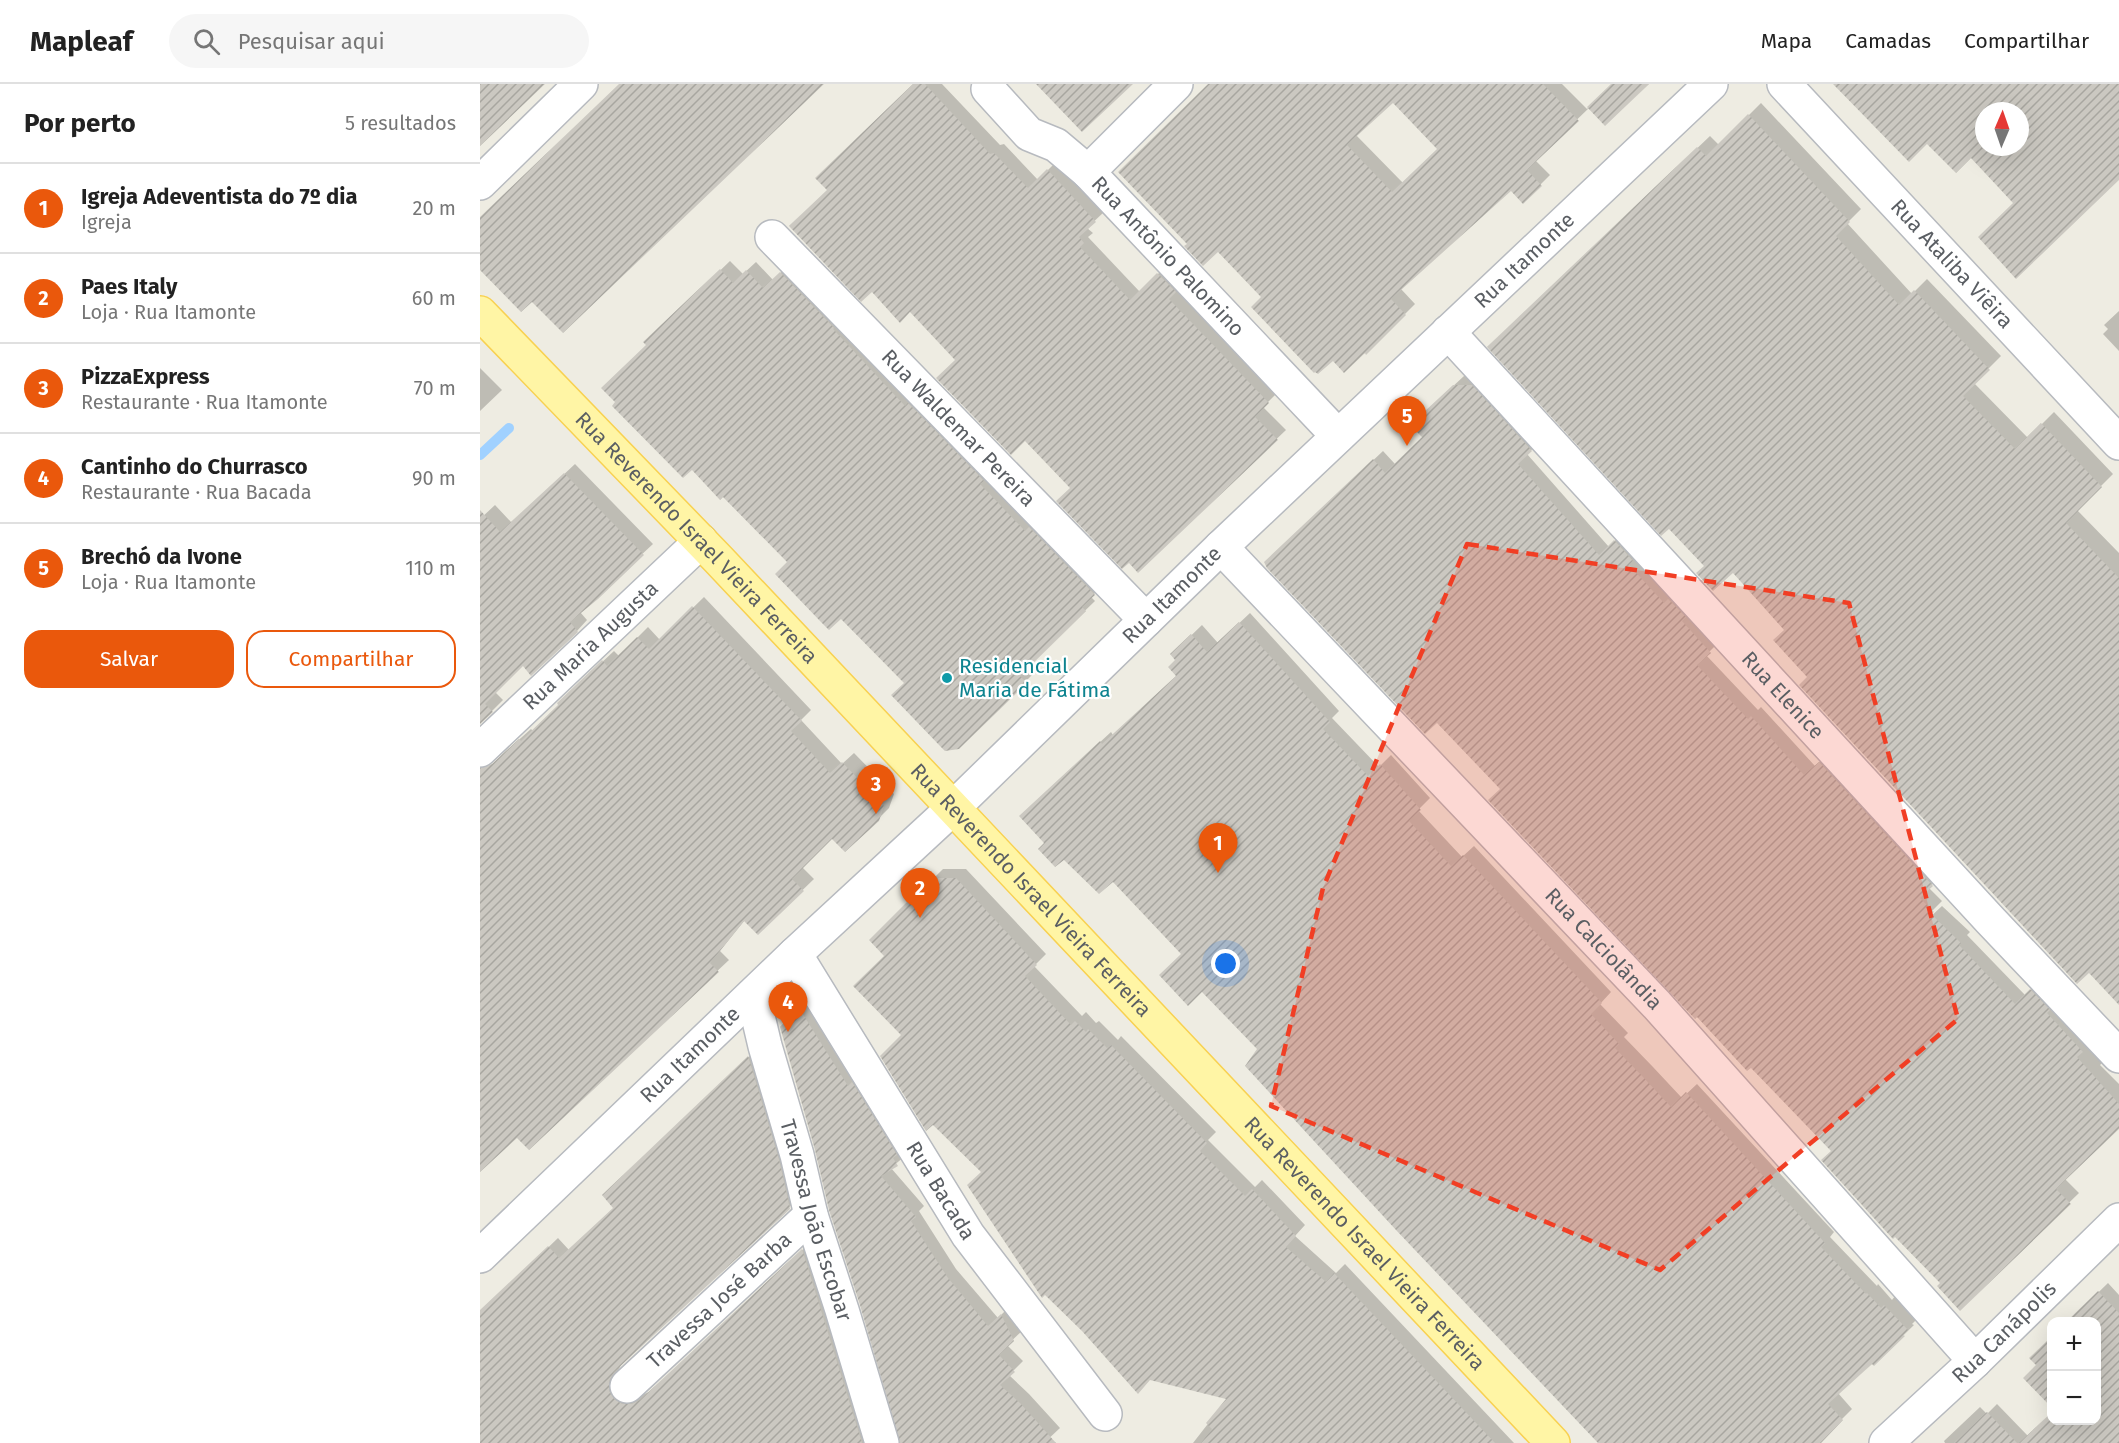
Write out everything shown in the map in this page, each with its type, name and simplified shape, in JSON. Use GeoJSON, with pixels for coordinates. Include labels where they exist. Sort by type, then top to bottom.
{"type":"FeatureCollection","features":[{"type":"Feature","properties":{"kind":"main road","name":"Rua Reverendo Israel Vieira Ferreira"},"geometry":{"type":"LineString","coordinates":[[480,314],[701,541],[1553,1443]]}},
{"type":"Feature","properties":{"kind":"street"},"geometry":{"type":"LineString","coordinates":[[480,183],[581,84]]}},
{"type":"Feature","properties":{"kind":"street"},"geometry":{"type":"LineString","coordinates":[[1088,172],[1176,84]]}},
{"type":"Feature","properties":{"kind":"street","name":"Rua Itamonte"},"geometry":{"type":"LineString","coordinates":[[480,1256],[795,954],[953,808],[1221,547],[1711,84]]}},
{"type":"Feature","properties":{"kind":"street","name":"Rua Ataliba Viêira"},"geometry":{"type":"LineString","coordinates":[[1784,84],[2119,443]]}},
{"type":"Feature","properties":{"kind":"street","name":"Rua Antônio Palomino"},"geometry":{"type":"LineString","coordinates":[[988,89],[1029,134],[1056,145],[1088,172],[1338,436]]}},
{"type":"Feature","properties":{"kind":"street","name":"Rua Waldemar Pereira"},"geometry":{"type":"LineString","coordinates":[[772,237],[1146,620]]}},
{"type":"Feature","properties":{"kind":"street","name":"Rua Elenice"},"geometry":{"type":"LineString","coordinates":[[1448,332],[1982,911],[2119,1056]]}},
{"type":"Feature","properties":{"kind":"street","name":"Rua Maria Augusta"},"geometry":{"type":"LineString","coordinates":[[480,750],[701,541]]}},
{"type":"Feature","properties":{"kind":"street","name":"Rua Calciolândia"},"geometry":{"type":"LineString","coordinates":[[1221,547],[1657,1005],[1975,1361]]}},
{"type":"Feature","properties":{"kind":"street","name":"Rua Bacada"},"geometry":{"type":"LineString","coordinates":[[795,954],[969,1235],[1105,1414]]}},
{"type":"Feature","properties":{"kind":"street","name":"Travessa João Escobar"},"geometry":{"type":"LineString","coordinates":[[753,995],[811,1215],[882,1443]]}},
{"type":"Feature","properties":{"kind":"street","name":"Travessa José Barba"},"geometry":{"type":"LineString","coordinates":[[627,1386],[811,1215]]}},
{"type":"Feature","properties":{"kind":"street","name":"Rua Canápolis"},"geometry":{"type":"LineString","coordinates":[[1886,1443],[1975,1361],[2119,1220]]}},
{"type":"Feature","properties":{"kind":"highlighted area"},"geometry":{"type":"Polygon","coordinates":[[[1467,544],[1849,603],[1958,1019],[1660,1270],[1271,1106],[1323,888],[1467,544]]]}},
{"type":"Feature","properties":{"kind":"building"},"geometry":{"type":"Polygon","coordinates":[[[480,84],[545,84],[480,146],[480,84]]]}},
{"type":"Feature","properties":{"kind":"building"},"geometry":{"type":"Polygon","coordinates":[[[619,84],[824,84],[563,333],[532,302],[521,312],[480,270],[480,217],[619,84]]]}},
{"type":"Feature","properties":{"kind":"building"},"geometry":{"type":"Polygon","coordinates":[[[913,84],[925,84],[990,154],[994,153],[1028,188],[1047,169],[1096,222],[1079,237],[1084,243],[1080,247],[1130,300],[1157,273],[1176,292],[1169,299],[1269,403],[1255,417],[1278,440],[1138,573],[1129,563],[1122,569],[1056,501],[1070,488],[1025,441],[1011,455],[936,378],[955,360],[910,312],[900,323],[872,292],[861,302],[789,226],[827,190],[815,178],[913,84]]]}},
{"type":"Feature","properties":{"kind":"building"},"geometry":{"type":"Polygon","coordinates":[[[1036,84],[1133,84],[1082,132],[1036,84]]]}},
{"type":"Feature","properties":{"kind":"building"},"geometry":{"type":"Polygon","coordinates":[[[1208,84],[1543,84],[1579,121],[1527,170],[1542,186],[1523,204],[1511,191],[1391,299],[1406,315],[1366,355],[1365,353],[1344,373],[1333,361],[1318,374],[1314,373],[1251,307],[1261,297],[1218,252],[1203,266],[1184,246],[1187,244],[1118,172],[1208,84]],[[1393,103],[1347,145],[1392,192],[1437,149],[1393,103]]]}},
{"type":"Feature","properties":{"kind":"building"},"geometry":{"type":"Polygon","coordinates":[[[1611,84],[1649,84],[1605,126],[1587,107],[1611,84]]]}},
{"type":"Feature","properties":{"kind":"building"},"geometry":{"type":"Polygon","coordinates":[[[1833,84],[2119,84],[2119,180],[2016,279],[1978,237],[2013,203],[1971,158],[1956,173],[1927,144],[1909,162],[1833,84]]]}},
{"type":"Feature","properties":{"kind":"building"},"geometry":{"type":"Polygon","coordinates":[[[1748,114],[1850,222],[1836,236],[1899,305],[1914,290],[1990,370],[1963,396],[2015,449],[2041,423],[2102,487],[2066,523],[2119,578],[2119,1005],[2089,973],[2077,984],[1799,685],[1807,677],[1773,640],[1784,630],[1733,573],[1713,591],[1696,573],[1704,566],[1669,529],[1661,536],[1487,347],[1697,147],[1706,156],[1748,114]]]}},
{"type":"Feature","properties":{"kind":"building"},"geometry":{"type":"Polygon","coordinates":[[[720,269],[733,283],[746,270],[763,288],[780,272],[905,406],[908,403],[984,481],[980,484],[1025,531],[1029,527],[1095,595],[1082,607],[1086,611],[1020,676],[1027,683],[959,749],[945,751],[940,746],[891,695],[904,683],[841,619],[829,630],[775,574],[787,562],[723,497],[720,500],[692,470],[683,478],[612,406],[615,402],[601,388],[646,345],[643,342],[720,269]]]}},
{"type":"Feature","properties":{"kind":"building"},"geometry":{"type":"Polygon","coordinates":[[[1453,385],[1472,385],[1532,451],[1518,464],[1599,555],[1614,540],[1633,561],[1629,565],[1664,603],[1668,599],[1686,617],[1682,621],[1711,653],[1697,665],[1748,719],[1751,716],[1804,775],[1819,762],[1933,886],[1920,898],[1934,912],[1931,914],[1961,943],[1959,945],[2015,1004],[2030,989],[2050,1010],[2047,1013],[2083,1052],[2077,1057],[2119,1104],[2119,1129],[2056,1189],[2071,1204],[1960,1311],[1937,1286],[1940,1283],[1895,1237],[1893,1239],[1821,1160],[1831,1151],[1751,1068],[1747,1071],[1697,1017],[1695,1019],[1488,800],[1500,789],[1437,723],[1425,734],[1267,568],[1264,562],[1373,459],[1385,473],[1422,437],[1410,425],[1453,385]]]}},
{"type":"Feature","properties":{"kind":"building"},"geometry":{"type":"Polygon","coordinates":[[[564,473],[644,555],[570,622],[578,632],[531,676],[523,666],[485,704],[493,712],[480,724],[480,510],[500,532],[564,473]]]}},
{"type":"Feature","properties":{"kind":"building"},"geometry":{"type":"Polygon","coordinates":[[[692,606],[802,721],[791,731],[830,773],[842,762],[884,806],[879,821],[845,852],[832,839],[792,879],[804,891],[758,935],[744,921],[710,963],[719,972],[529,1150],[517,1138],[480,1172],[480,768],[492,764],[519,739],[521,741],[602,660],[607,666],[637,637],[649,649],[692,606]]]}},
{"type":"Feature","properties":{"kind":"building"},"geometry":{"type":"Polygon","coordinates":[[[1239,622],[1330,722],[1323,729],[1368,776],[1380,764],[1421,810],[1409,821],[1451,866],[1463,855],[1602,1003],[1591,1014],[1619,1044],[1615,1048],[1671,1107],[1686,1092],[1825,1243],[1821,1247],[1866,1294],[1881,1308],[1884,1305],[1908,1330],[1903,1335],[1905,1336],[1874,1366],[1872,1364],[1828,1404],[1843,1420],[1821,1443],[1598,1443],[1396,1230],[1245,1066],[1257,1049],[1202,992],[1188,1006],[1159,975],[1181,954],[1113,882],[1099,894],[1064,860],[1055,867],[1038,849],[1044,843],[1019,816],[1100,741],[1102,744],[1176,676],[1168,667],[1175,660],[1170,654],[1191,634],[1207,652],[1239,622]]]}},
{"type":"Feature","properties":{"kind":"building"},"geometry":{"type":"Polygon","coordinates":[[[931,878],[956,878],[1037,965],[1025,976],[1071,1025],[1075,1021],[1086,1032],[1088,1029],[1107,1048],[1111,1045],[1207,1143],[1200,1151],[1245,1196],[1252,1189],[1296,1236],[1286,1247],[1326,1282],[1334,1273],[1495,1443],[1201,1443],[1212,1429],[1206,1423],[1226,1399],[1150,1380],[1138,1394],[1082,1331],[1045,1295],[1042,1298],[967,1185],[981,1172],[933,1125],[926,1131],[880,1056],[901,1035],[853,986],[884,956],[869,940],[931,878]]]}},
{"type":"Feature","properties":{"kind":"building"},"geometry":{"type":"Polygon","coordinates":[[[799,1008],[848,1086],[852,1082],[897,1155],[893,1158],[898,1166],[881,1176],[916,1217],[911,1221],[948,1278],[988,1326],[1001,1314],[1014,1341],[999,1355],[1015,1372],[1000,1385],[1020,1403],[1056,1443],[900,1443],[860,1305],[829,1210],[815,1150],[780,1027],[799,1008]]]}},
{"type":"Feature","properties":{"kind":"building"},"geometry":{"type":"Polygon","coordinates":[[[748,1056],[779,1160],[790,1209],[614,1372],[609,1381],[609,1391],[614,1399],[622,1404],[632,1404],[640,1400],[802,1249],[862,1443],[480,1443],[480,1310],[548,1246],[559,1258],[613,1208],[602,1195],[748,1056]]]}},
{"type":"Feature","properties":{"kind":"building"},"geometry":{"type":"Polygon","coordinates":[[[2098,1291],[2119,1313],[2119,1443],[2019,1443],[2047,1417],[2047,1425],[2101,1425],[2101,1317],[2071,1317],[2098,1291]]]}},
{"type":"Feature","properties":{"kind":"building"},"geometry":{"type":"Polygon","coordinates":[[[2047,1341],[2047,1403],[2023,1378],[2036,1365],[2029,1358],[2047,1341]]]}},
{"type":"Feature","properties":{"kind":"building"},"geometry":{"type":"Polygon","coordinates":[[[1987,1412],[2017,1443],[1954,1443],[1987,1412]]]}},
{"type":"Feature","properties":{"kind":"waterway"},"geometry":{"type":"LineString","coordinates":[[480,455],[509,428]]}},
{"type":"Feature","properties":{"kind":"place","name":"Brechó da Ivone"},"geometry":{"type":"Point","coordinates":[1407,446]}},
{"type":"Feature","properties":{"kind":"place","name":"Residencial Maria de Fátima"},"geometry":{"type":"Point","coordinates":[947,678]}},
{"type":"Feature","properties":{"kind":"place","name":"PizzaExpress"},"geometry":{"type":"Point","coordinates":[876,814]}},
{"type":"Feature","properties":{"kind":"place","name":"Igreja Adeventista do 7º dia"},"geometry":{"type":"Point","coordinates":[1218,873]}},
{"type":"Feature","properties":{"kind":"place","name":"Paes Italy"},"geometry":{"type":"Point","coordinates":[920,918]}},
{"type":"Feature","properties":{"kind":"place","name":"Cantinho do Churrasco"},"geometry":{"type":"Point","coordinates":[788,1032]}}]}
